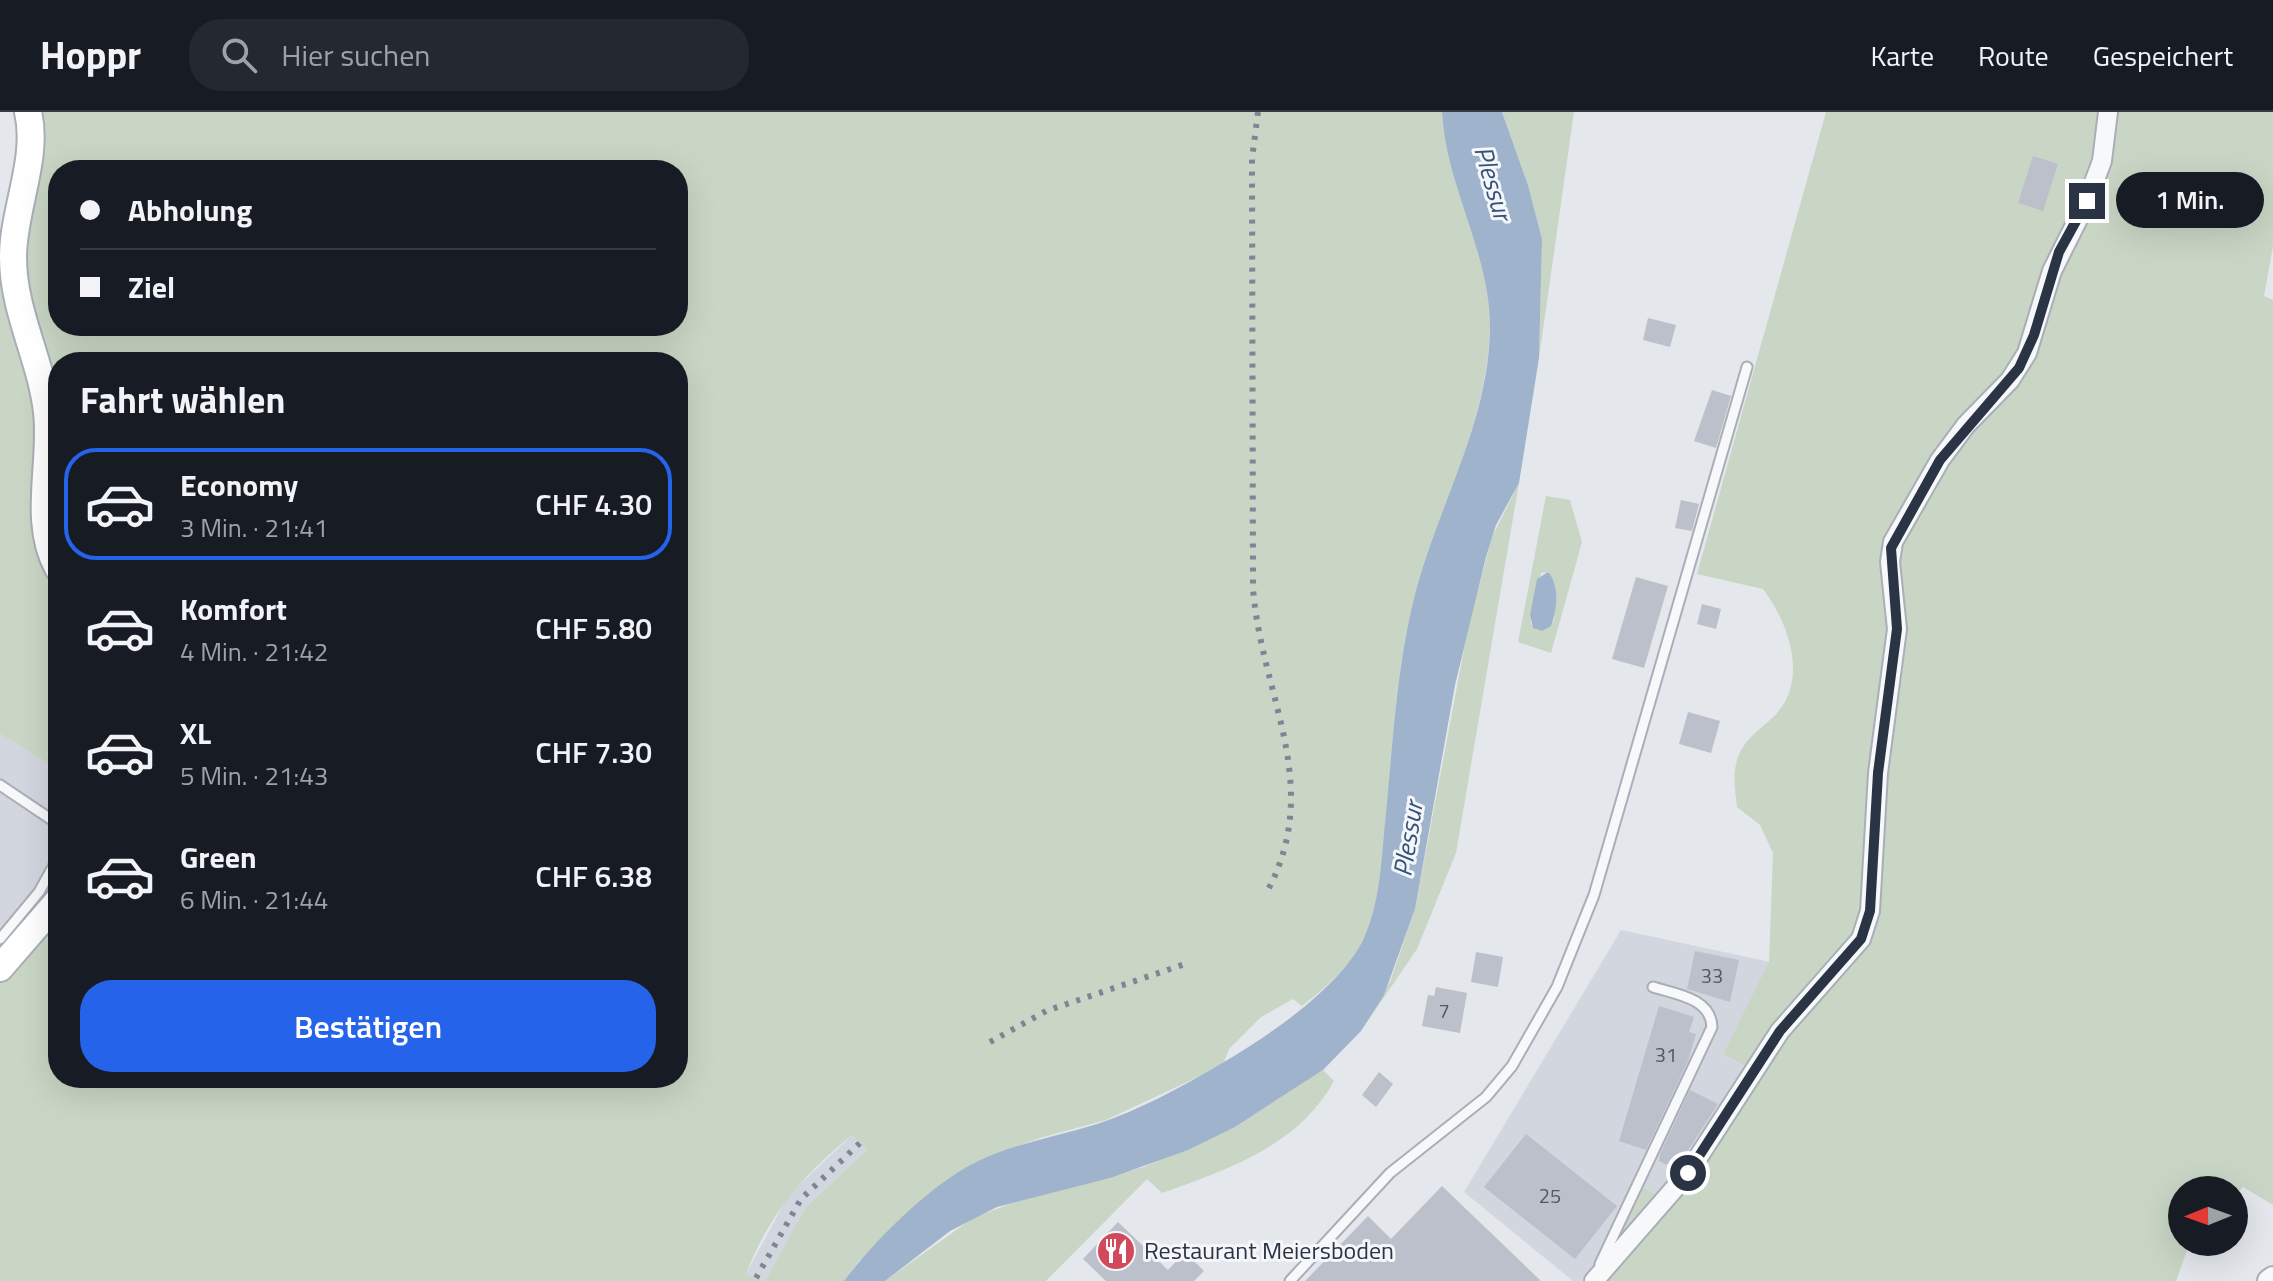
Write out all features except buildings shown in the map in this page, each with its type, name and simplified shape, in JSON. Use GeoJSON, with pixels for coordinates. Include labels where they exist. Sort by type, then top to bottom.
{"type":"FeatureCollection","features":[{"type":"Feature","properties":{"kind":"main road"},"geometry":{"type":"LineString","coordinates":[[28,112],[30,139],[15,222],[14,274],[21,321],[47,413],[45,524],[48,545]]}},
{"type":"Feature","properties":{"kind":"main road"},"geometry":{"type":"LineString","coordinates":[[0,968],[48,913]]}},
{"type":"Feature","properties":{"kind":"street"},"geometry":{"type":"LineString","coordinates":[[1592,1281],[1688,1173],[1780,1031],[1861,939],[1870,911],[1878,773],[1897,629],[1891,548],[1940,460],[1966,425],[2010,380],[2027,353],[2052,271],[2095,181],[2105,144],[2108,112]]}},
{"type":"Feature","properties":{"kind":"lane"},"geometry":{"type":"LineString","coordinates":[[1290,1281],[1390,1173],[1486,1097],[1512,1066],[1557,987],[1594,895],[1747,367]]}},
{"type":"Feature","properties":{"kind":"lane"},"geometry":{"type":"LineString","coordinates":[[0,785],[48,817]]}},
{"type":"Feature","properties":{"kind":"lane"},"geometry":{"type":"LineString","coordinates":[[0,939],[39,892],[48,876]]}},
{"type":"Feature","properties":{"kind":"lane"},"geometry":{"type":"LineString","coordinates":[[1592,1281],[1712,1027],[1710,1014],[1701,1005],[1653,987]]}},
{"type":"Feature","properties":{"kind":"shaded area"},"geometry":{"type":"Polygon","coordinates":[[[0,734],[48,763],[48,913],[0,968],[0,734]]]}},
{"type":"Feature","properties":{"kind":"shaded area"},"geometry":{"type":"Polygon","coordinates":[[[1621,930],[1770,962],[1723,1054],[1754,1072],[1666,1199],[1638,1185],[1590,1281],[1573,1281],[1464,1192],[1621,930]]]}},
{"type":"Feature","properties":{"kind":"shaded area"},"geometry":{"type":"Polygon","coordinates":[[[852,1135],[867,1150],[805,1208],[765,1281],[746,1274],[788,1196],[852,1135]]]}},
{"type":"Feature","properties":{"kind":"green space"},"geometry":{"type":"Polygon","coordinates":[[[28,112],[1442,112],[1451,167],[1484,274],[1490,330],[1479,405],[1418,585],[1409,622],[1397,698],[1378,887],[1365,936],[1351,959],[1323,989],[1302,1006],[1293,999],[1261,1017],[1229,1049],[1224,1062],[1106,1120],[1040,1138],[973,1163],[859,1261],[844,1281],[765,1281],[0,1281],[0,968],[48,913],[48,1088],[688,1088],[688,352],[48,352],[48,763],[0,734],[0,238],[13,239],[28,112]],[[852,1135],[818,1165],[789,1197],[765,1233],[746,1274],[765,1281],[805,1208],[867,1150],[852,1135]]]}},
{"type":"Feature","properties":{"kind":"green space"},"geometry":{"type":"Polygon","coordinates":[[[1502,112],[1574,112],[1539,358],[1542,239],[1528,185],[1502,112]]]}},
{"type":"Feature","properties":{"kind":"green space"},"geometry":{"type":"Polygon","coordinates":[[[1826,112],[2273,112],[2273,246],[2264,296],[2273,300],[2273,1205],[2248,1190],[2248,1176],[2168,1176],[2168,1256],[2185,1256],[2176,1281],[1590,1281],[1638,1185],[1666,1199],[1753,1071],[1723,1054],[1769,962],[1773,853],[1760,825],[1737,807],[1735,770],[1743,746],[1783,706],[1793,673],[1792,655],[1781,620],[1763,589],[1697,574],[1826,112]]]}},
{"type":"Feature","properties":{"kind":"green space"},"geometry":{"type":"Polygon","coordinates":[[[1519,483],[1456,853],[1417,949],[1361,1031],[1390,982],[1415,909],[1468,628],[1492,537],[1519,483]]]}},
{"type":"Feature","properties":{"kind":"green space"},"geometry":{"type":"Polygon","coordinates":[[[1546,496],[1570,500],[1582,542],[1551,653],[1518,642],[1546,496]],[[1548,572],[1541,573],[1530,615],[1531,624],[1537,630],[1554,621],[1555,588],[1548,572]]]}},
{"type":"Feature","properties":{"kind":"green space"},"geometry":{"type":"Polygon","coordinates":[[[1323,1070],[1334,1081],[1301,1123],[1281,1139],[1212,1175],[1162,1193],[1147,1179],[1046,1281],[885,1281],[973,1218],[1020,1200],[1144,1167],[1235,1127],[1323,1070]]]}},
{"type":"Feature","properties":{"kind":"water","name":"Plessur"},"geometry":{"type":"Polygon","coordinates":[[[1442,112],[1502,112],[1528,185],[1542,239],[1539,358],[1519,483],[1496,525],[1486,557],[1455,685],[1415,909],[1384,995],[1361,1031],[1323,1070],[1235,1127],[1188,1150],[1110,1178],[997,1207],[950,1231],[885,1281],[844,1281],[904,1215],[958,1172],[1006,1150],[1130,1112],[1209,1071],[1302,1009],[1337,976],[1363,940],[1379,883],[1396,704],[1410,616],[1427,555],[1472,429],[1487,364],[1490,330],[1483,274],[1451,167],[1442,112]]]}},
{"type":"Feature","properties":{"kind":"water"},"geometry":{"type":"Polygon","coordinates":[[[1548,572],[1556,591],[1556,605],[1551,626],[1542,631],[1533,628],[1530,615],[1537,579],[1548,572]]]}},
{"type":"Feature","properties":{"kind":"railway"},"geometry":{"type":"LineString","coordinates":[[1258,112],[1252,159],[1253,588],[1258,628],[1290,776],[1290,813],[1284,851],[1268,890]]}},
{"type":"Feature","properties":{"kind":"railway"},"geometry":{"type":"LineString","coordinates":[[990,1042],[1046,1011],[1185,964]]}},
{"type":"Feature","properties":{"kind":"railway"},"geometry":{"type":"LineString","coordinates":[[756,1278],[801,1199],[860,1143]]}},
{"type":"Feature","properties":{"kind":"place","name":"Restaurant Meiersboden"},"geometry":{"type":"Point","coordinates":[1116,1251]}},
{"type":"Feature","properties":{"kind":"route"},"geometry":{"type":"LineString","coordinates":[[1688,1173],[1780,1031],[1844,962],[1861,939],[1870,911],[1881,740],[1897,629],[1897,607],[1890,567],[1891,548],[1903,521],[1940,460],[1966,425],[2019,368],[2034,335],[2059,252],[2087,201]]}}]}
